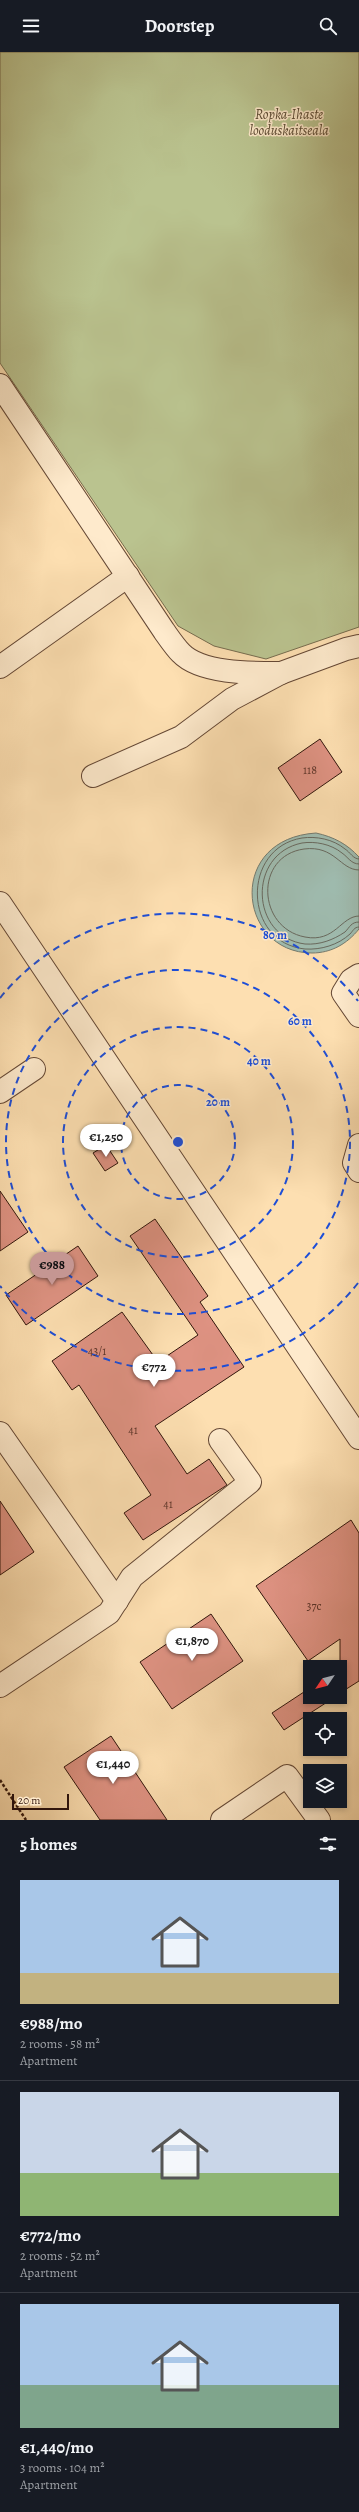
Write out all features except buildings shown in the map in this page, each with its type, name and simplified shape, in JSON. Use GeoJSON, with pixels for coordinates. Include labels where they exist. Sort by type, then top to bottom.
{"type":"FeatureCollection","features":[{"type":"Feature","properties":{"kind":"lane"},"geometry":{"type":"LineString","coordinates":[[0,385],[164,631],[182,654],[187,658],[215,668],[241,672],[281,673]]}},
{"type":"Feature","properties":{"kind":"lane"},"geometry":{"type":"LineString","coordinates":[[0,667],[128,576]]}},
{"type":"Feature","properties":{"kind":"lane"},"geometry":{"type":"LineString","coordinates":[[93,776],[152,748],[181,737],[232,699],[281,673],[346,649],[359,646]]}},
{"type":"Feature","properties":{"kind":"lane"},"geometry":{"type":"LineString","coordinates":[[0,903],[359,1438]]}},
{"type":"Feature","properties":{"kind":"lane"},"geometry":{"type":"LineString","coordinates":[[359,975],[351,980],[343,993],[359,1016]]}},
{"type":"Feature","properties":{"kind":"lane"},"geometry":{"type":"LineString","coordinates":[[0,1092],[34,1069]]}},
{"type":"Feature","properties":{"kind":"lane"},"geometry":{"type":"LineString","coordinates":[[359,1145],[354,1163],[359,1171]]}},
{"type":"Feature","properties":{"kind":"lane"},"geometry":{"type":"LineString","coordinates":[[0,1433],[117,1601]]}},
{"type":"Feature","properties":{"kind":"lane"},"geometry":{"type":"LineString","coordinates":[[0,1686],[109,1613],[132,1577],[250,1482],[220,1440]]}},
{"type":"Feature","properties":{"kind":"lane"},"geometry":{"type":"LineString","coordinates":[[222,1820],[287,1776],[319,1820]]}},
{"type":"Feature","properties":{"kind":"path"},"geometry":{"type":"LineString","coordinates":[[0,1780],[26,1820]]}},
{"type":"Feature","properties":{"kind":"green space","name":"Ropka-Ihaste looduskaitseala"},"geometry":{"type":"Polygon","coordinates":[[[0,52],[359,52],[359,627],[266,659],[214,646],[178,626],[0,363],[0,52]]]}},
{"type":"Feature","properties":{"kind":"water"},"geometry":{"type":"Polygon","coordinates":[[[316,833],[340,842],[350,848],[359,857],[359,929],[338,947],[319,953],[312,953],[287,948],[269,935],[257,917],[252,895],[255,874],[267,854],[287,840],[316,833]]]}}]}
